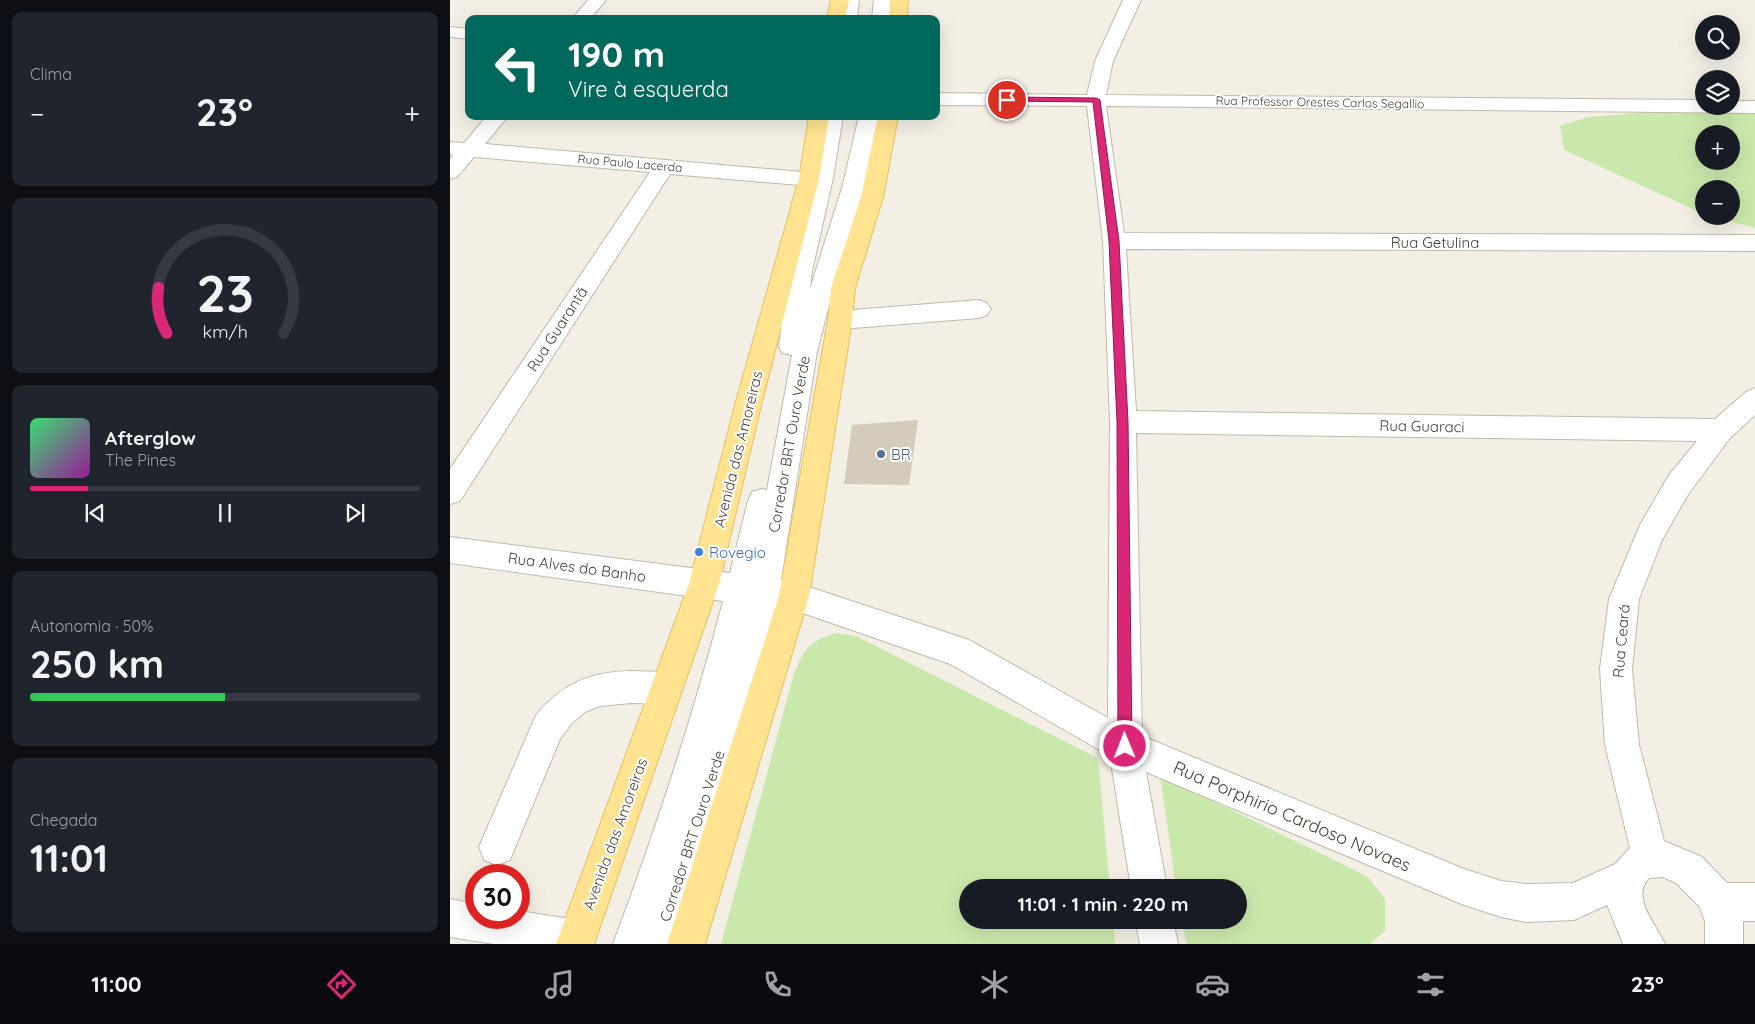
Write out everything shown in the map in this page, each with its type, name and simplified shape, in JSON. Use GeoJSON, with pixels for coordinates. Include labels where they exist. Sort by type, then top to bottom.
{"type":"FeatureCollection","features":[{"type":"Feature","properties":{"kind":"main road"},"geometry":{"type":"LineString","coordinates":[[837,15],[840,0]]}},
{"type":"Feature","properties":{"kind":"main road"},"geometry":{"type":"LineString","coordinates":[[898,15],[899,0]]}},
{"type":"Feature","properties":{"kind":"main road","name":"Avenida das Amoreiras"},"geometry":{"type":"LineString","coordinates":[[576,941],[704,584],[748,405],[809,179],[818,120]]}},
{"type":"Feature","properties":{"kind":"main road"},"geometry":{"type":"LineString","coordinates":[[686,944],[766,592],[840,320],[843,288],[872,197],[887,120]]}},
{"type":"Feature","properties":{"kind":"street"},"geometry":{"type":"LineString","coordinates":[[584,15],[597,0]]}},
{"type":"Feature","properties":{"kind":"street"},"geometry":{"type":"LineString","coordinates":[[848,15],[850,0]]}},
{"type":"Feature","properties":{"kind":"street"},"geometry":{"type":"LineString","coordinates":[[881,15],[883,0]]}},
{"type":"Feature","properties":{"kind":"street"},"geometry":{"type":"LineString","coordinates":[[1132,0],[1104,61],[1097,83],[1096,100],[1114,241],[1123,422],[1125,746],[1147,879]]}},
{"type":"Feature","properties":{"kind":"street"},"geometry":{"type":"LineString","coordinates":[[450,32],[465,34]]}},
{"type":"Feature","properties":{"kind":"street","name":"Rua Professor Orestes Carlos Segallio"},"geometry":{"type":"LineString","coordinates":[[940,99],[1695,106]]}},
{"type":"Feature","properties":{"kind":"street","name":"Rua Professor Orestes Carlos Segallio"},"geometry":{"type":"LineString","coordinates":[[1740,107],[1755,107]]}},
{"type":"Feature","properties":{"kind":"street"},"geometry":{"type":"LineString","coordinates":[[450,172],[460,149],[493,120]]}},
{"type":"Feature","properties":{"kind":"street","name":"Corredor BRT Ouro Verde"},"geometry":{"type":"LineString","coordinates":[[632,944],[662,861],[717,678],[766,592],[759,516],[792,338],[800,271],[823,178],[832,120]]}},
{"type":"Feature","properties":{"kind":"street","name":"Corredor BRT Ouro Verde"},"geometry":{"type":"LineString","coordinates":[[657,944],[684,868],[766,592],[805,351],[826,271],[853,188],[868,120]]}},
{"type":"Feature","properties":{"kind":"street","name":"Rua Paulo Lacerda"},"geometry":{"type":"LineString","coordinates":[[460,149],[809,179]]}},
{"type":"Feature","properties":{"kind":"street","name":"Rua Guarantã"},"geometry":{"type":"LineString","coordinates":[[450,492],[665,166]]}},
{"type":"Feature","properties":{"kind":"street","name":"Rua Getulina"},"geometry":{"type":"LineString","coordinates":[[1114,241],[1755,243]]}},
{"type":"Feature","properties":{"kind":"street"},"geometry":{"type":"LineString","coordinates":[[840,320],[979,309]]}},
{"type":"Feature","properties":{"kind":"street","name":"Rua Ceará"},"geometry":{"type":"LineString","coordinates":[[1639,869],[1622,745],[1616,669],[1624,599],[1650,534],[1679,484],[1721,430],[1755,399]]}},
{"type":"Feature","properties":{"kind":"street","name":"Rua Guaraci"},"geometry":{"type":"LineString","coordinates":[[1123,422],[1721,430]]}},
{"type":"Feature","properties":{"kind":"street","name":"Rua Alves do Banho"},"geometry":{"type":"LineString","coordinates":[[450,550],[704,584]]}},
{"type":"Feature","properties":{"kind":"street","name":"Rua Porphirio Cardoso Novaes"},"geometry":{"type":"LineString","coordinates":[[704,584],[766,592],[958,651],[1125,746],[1464,887],[1501,899],[1526,903],[1574,901],[1639,869]]}},
{"type":"Feature","properties":{"kind":"street"},"geometry":{"type":"LineString","coordinates":[[497,847],[548,728],[560,710],[580,696],[605,687],[667,688]]}},
{"type":"Feature","properties":{"kind":"street"},"geometry":{"type":"LineString","coordinates":[[1646,944],[1636,933],[1624,903],[1639,869],[1664,859],[1690,870],[1712,893],[1731,943]]}},
{"type":"Feature","properties":{"kind":"street"},"geometry":{"type":"LineString","coordinates":[[1716,902],[1755,902]]}},
{"type":"Feature","properties":{"kind":"street"},"geometry":{"type":"LineString","coordinates":[[450,918],[576,941]]}},
{"type":"Feature","properties":{"kind":"street"},"geometry":{"type":"LineString","coordinates":[[1156,929],[1159,944]]}},
{"type":"Feature","properties":{"kind":"green space"},"geometry":{"type":"Polygon","coordinates":[[[1755,104],[1755,228],[1740,224],[1740,180],[1695,180],[1695,210],[1564,150],[1560,126],[1588,117],[1695,109],[1695,115],[1740,115],[1740,105],[1755,104]]]}},
{"type":"Feature","properties":{"kind":"green space"},"geometry":{"type":"Polygon","coordinates":[[[836,633],[856,636],[1098,758],[1109,879],[959,879],[959,929],[1114,929],[1115,944],[721,944],[793,677],[800,660],[808,648],[827,636],[836,633]]]}},
{"type":"Feature","properties":{"kind":"green space"},"geometry":{"type":"Polygon","coordinates":[[[1160,775],[1367,876],[1385,899],[1385,931],[1370,944],[1187,944],[1184,929],[1247,929],[1247,879],[1175,879],[1160,775]]]}},
{"type":"Feature","properties":{"kind":"building","name":"BR"},"geometry":{"type":"Polygon","coordinates":[[[918,420],[909,485],[844,484],[852,425],[918,420]]]}},
{"type":"Feature","properties":{"kind":"place","name":"BR"},"geometry":{"type":"Point","coordinates":[881,454]}},
{"type":"Feature","properties":{"kind":"place","name":"Rovegio"},"geometry":{"type":"Point","coordinates":[699,552]}},
{"type":"Feature","properties":{"kind":"route"},"geometry":{"type":"LineString","coordinates":[[1007,100],[1096,100],[1114,241],[1123,422],[1125,746]]}}]}
